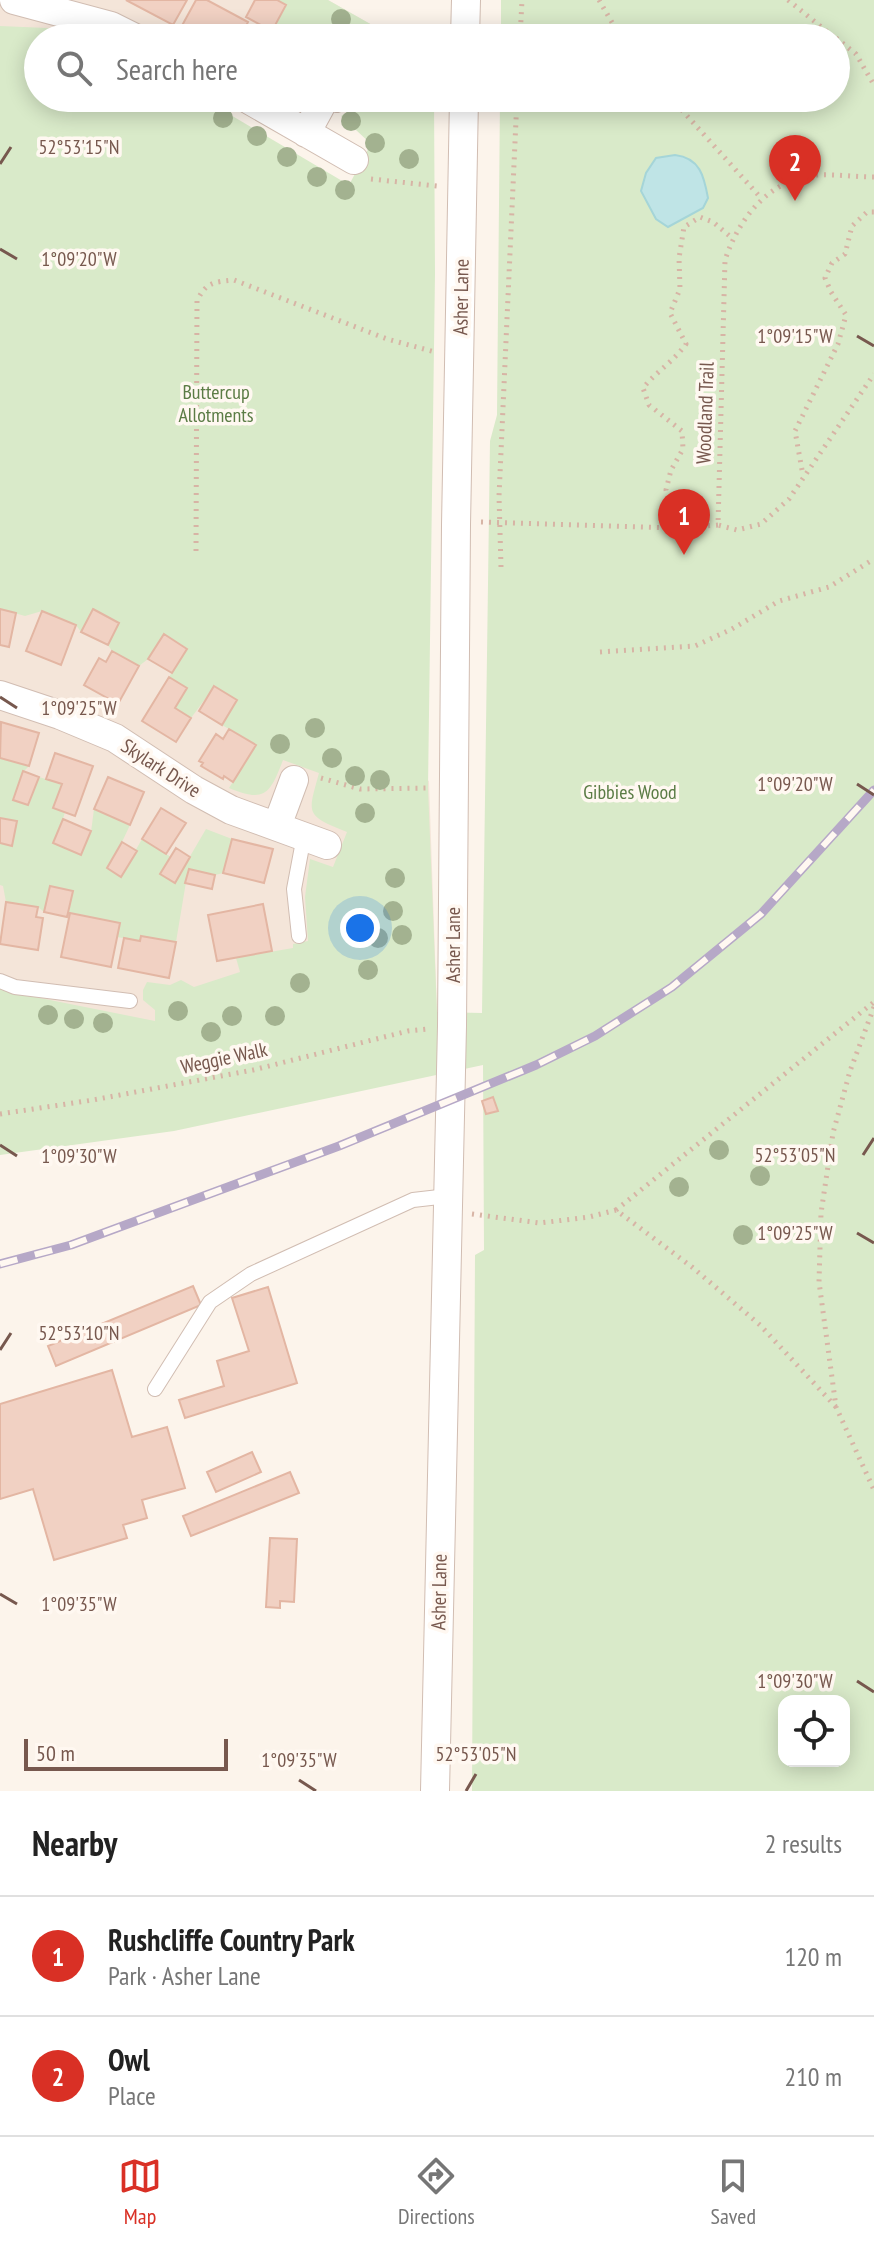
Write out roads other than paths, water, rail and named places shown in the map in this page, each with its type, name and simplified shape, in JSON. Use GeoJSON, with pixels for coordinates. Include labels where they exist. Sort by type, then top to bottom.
{"type":"FeatureCollection","features":[{"type":"Feature","properties":{"kind":"street"},"geometry":{"type":"LineString","coordinates":[[14,0],[104,24]]}},
{"type":"Feature","properties":{"kind":"street"},"geometry":{"type":"LineString","coordinates":[[465,24],[466,0]]}},
{"type":"Feature","properties":{"kind":"street"},"geometry":{"type":"LineString","coordinates":[[270,112],[357,169]]}},
{"type":"Feature","properties":{"kind":"street"},"geometry":{"type":"LineString","coordinates":[[306,133],[317,112]]}},
{"type":"Feature","properties":{"kind":"street","name":"Asher Lane"},"geometry":{"type":"LineString","coordinates":[[435,1791],[452,1026],[456,525],[464,112]]}},
{"type":"Feature","properties":{"kind":"street","name":"Skylark Drive"},"geometry":{"type":"LineString","coordinates":[[0,695],[115,738],[209,799],[303,836]]}},
{"type":"Feature","properties":{"kind":"street"},"geometry":{"type":"LineString","coordinates":[[294,780],[303,836]]}},
{"type":"Feature","properties":{"kind":"lane"},"geometry":{"type":"LineString","coordinates":[[299,936],[294,889],[303,836]]}},
{"type":"Feature","properties":{"kind":"lane"},"geometry":{"type":"LineString","coordinates":[[0,981],[15,987],[130,1001]]}},
{"type":"Feature","properties":{"kind":"lane"},"geometry":{"type":"LineString","coordinates":[[155,1389],[210,1302],[251,1274],[413,1200],[448,1204]]}},
{"type":"Feature","properties":{"kind":"water"},"geometry":{"type":"Polygon","coordinates":[[[675,155],[690,160],[699,169],[708,198],[703,208],[668,227],[656,219],[641,191],[646,173],[656,158],[675,155]]]}},
{"type":"Feature","properties":{"kind":"railway"},"geometry":{"type":"LineString","coordinates":[[0,1264],[71,1245],[339,1146],[536,1065],[595,1036],[672,987],[761,914],[874,790]]}},
{"type":"Feature","properties":{"kind":"place","name":"Owl"},"geometry":{"type":"Point","coordinates":[795,201]}},
{"type":"Feature","properties":{"kind":"place","name":"Rushcliffe Country Park"},"geometry":{"type":"Point","coordinates":[684,555]}},
{"type":"Feature","properties":{"kind":"park label","name":"Buttercup Allotments"},"geometry":{"type":"Point","coordinates":[216,404]}},
{"type":"Feature","properties":{"kind":"park label","name":"Gibbies Wood"},"geometry":{"type":"Point","coordinates":[630,792]}}]}
